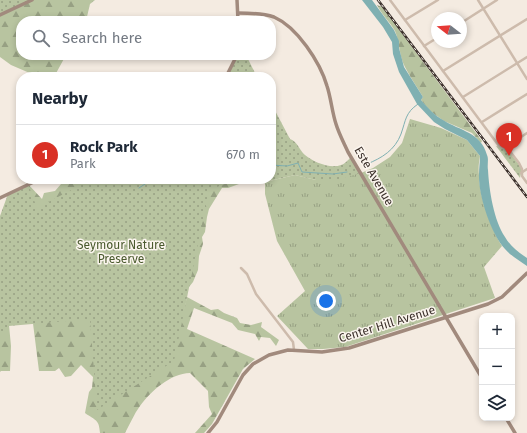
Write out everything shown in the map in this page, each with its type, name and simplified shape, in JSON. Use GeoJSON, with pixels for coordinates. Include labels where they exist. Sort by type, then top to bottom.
{"type":"FeatureCollection","features":[{"type":"Feature","properties":{"kind":"street"},"geometry":{"type":"LineString","coordinates":[[0,15],[32,0]]}},
{"type":"Feature","properties":{"kind":"street"},"geometry":{"type":"LineString","coordinates":[[237,0],[238,13]]}},
{"type":"Feature","properties":{"kind":"street"},"geometry":{"type":"LineString","coordinates":[[390,0],[499,146],[509,150],[519,163],[522,168],[522,176],[527,183]]}},
{"type":"Feature","properties":{"kind":"street"},"geometry":{"type":"LineString","coordinates":[[405,20],[438,0]]}},
{"type":"Feature","properties":{"kind":"street"},"geometry":{"type":"LineString","coordinates":[[478,0],[527,79]]}},
{"type":"Feature","properties":{"kind":"street"},"geometry":{"type":"LineString","coordinates":[[467,19],[498,0]]}},
{"type":"Feature","properties":{"kind":"street","name":"Este Avenue"},"geometry":{"type":"LineString","coordinates":[[238,13],[255,13],[268,16]]}},
{"type":"Feature","properties":{"kind":"street","name":"Este Avenue"},"geometry":{"type":"LineString","coordinates":[[276,19],[282,22],[297,35],[313,57],[327,85],[336,124],[345,145],[479,373]]}},
{"type":"Feature","properties":{"kind":"street"},"geometry":{"type":"LineString","coordinates":[[443,71],[527,19]]}},
{"type":"Feature","properties":{"kind":"street"},"geometry":{"type":"LineString","coordinates":[[424,46],[431,42]]}},
{"type":"Feature","properties":{"kind":"street"},"geometry":{"type":"LineString","coordinates":[[463,97],[527,57]]}},
{"type":"Feature","properties":{"kind":"street"},"geometry":{"type":"LineString","coordinates":[[228,72],[234,60]]}},
{"type":"Feature","properties":{"kind":"street"},"geometry":{"type":"LineString","coordinates":[[482,122],[527,94]]}},
{"type":"Feature","properties":{"kind":"street"},"geometry":{"type":"LineString","coordinates":[[503,148],[527,133]]}},
{"type":"Feature","properties":{"kind":"street"},"geometry":{"type":"LineString","coordinates":[[521,173],[527,169]]}},
{"type":"Feature","properties":{"kind":"street"},"geometry":{"type":"LineString","coordinates":[[0,198],[29,184]]}},
{"type":"Feature","properties":{"kind":"street"},"geometry":{"type":"LineString","coordinates":[[241,268],[247,274],[256,294],[293,342],[294,350]]}},
{"type":"Feature","properties":{"kind":"street","name":"Center Hill Avenue"},"geometry":{"type":"LineString","coordinates":[[208,433],[217,422],[240,378],[250,367],[269,355],[282,351],[294,350],[322,352],[337,350],[445,317],[496,300],[508,292],[527,273]]}},
{"type":"Feature","properties":{"kind":"street"},"geometry":{"type":"LineString","coordinates":[[508,421],[515,433]]}},
{"type":"Feature","properties":{"kind":"green space"},"geometry":{"type":"Polygon","coordinates":[[[0,0],[95,0],[90,4],[87,16],[16,16],[16,60],[63,60],[57,72],[27,72],[11,65],[0,57],[0,0]]]}},
{"type":"Feature","properties":{"kind":"green space"},"geometry":{"type":"Polygon","coordinates":[[[0,0],[32,0],[0,15],[0,0]]]}},
{"type":"Feature","properties":{"kind":"green space"},"geometry":{"type":"Polygon","coordinates":[[[377,5],[382,7],[482,141],[481,143],[472,133],[444,121],[430,111],[421,100],[423,97],[403,63],[395,31],[377,5]]]}},
{"type":"Feature","properties":{"kind":"green space"},"geometry":{"type":"Polygon","coordinates":[[[234,60],[248,60],[254,72],[228,72],[234,60]]]}},
{"type":"Feature","properties":{"kind":"green space"},"geometry":{"type":"Polygon","coordinates":[[[276,112],[290,139],[295,142],[303,153],[312,160],[327,165],[337,166],[346,162],[351,157],[361,173],[331,181],[316,180],[295,175],[276,179],[276,112]]]}},
{"type":"Feature","properties":{"kind":"green space"},"geometry":{"type":"Polygon","coordinates":[[[410,119],[441,128],[467,140],[480,156],[479,170],[483,202],[502,246],[484,267],[495,298],[345,347],[308,349],[277,316],[305,291],[277,241],[265,194],[265,184],[276,184],[276,179],[295,175],[316,180],[361,173],[373,168],[390,157],[402,143],[410,119]]]}},
{"type":"Feature","properties":{"kind":"green space"},"geometry":{"type":"Polygon","coordinates":[[[496,146],[507,149],[521,167],[520,178],[496,146]]]}},
{"type":"Feature","properties":{"kind":"green space","name":"Seymour Nature Preserve"},"geometry":{"type":"Polygon","coordinates":[[[28,184],[42,199],[44,193],[55,191],[61,184],[239,184],[228,188],[222,188],[209,209],[205,232],[202,237],[203,244],[199,256],[198,270],[193,282],[189,287],[183,290],[184,309],[187,297],[211,310],[218,309],[237,318],[240,323],[251,325],[262,322],[261,327],[279,340],[276,346],[270,338],[261,337],[259,341],[255,334],[238,330],[232,323],[194,308],[187,329],[255,359],[243,369],[212,424],[204,433],[195,433],[212,414],[209,407],[208,391],[190,373],[175,376],[156,389],[138,409],[125,433],[100,433],[98,423],[85,413],[89,392],[92,388],[93,377],[81,365],[71,376],[65,377],[59,368],[55,371],[39,371],[23,244],[28,184]]]}},
{"type":"Feature","properties":{"kind":"green space","name":"Seymour Nature Preserve"},"geometry":{"type":"Polygon","coordinates":[[[28,184],[37,208],[83,184],[225,184],[209,190],[174,361],[97,410],[90,319],[9,326],[0,333],[0,216],[8,194],[28,184]]]}},
{"type":"Feature","properties":{"kind":"green space"},"geometry":{"type":"Polygon","coordinates":[[[0,230],[11,346],[10,371],[0,372],[0,230]]]}},
{"type":"Feature","properties":{"kind":"water"},"geometry":{"type":"Polygon","coordinates":[[[362,0],[372,0],[394,30],[399,41],[399,48],[404,67],[423,97],[421,100],[437,116],[469,133],[480,141],[484,147],[488,158],[491,196],[498,223],[509,243],[527,258],[527,266],[505,249],[490,224],[483,203],[479,183],[480,156],[467,140],[434,122],[417,104],[399,72],[393,54],[392,42],[383,27],[362,0]]]}},
{"type":"Feature","properties":{"kind":"waterway"},"geometry":{"type":"LineString","coordinates":[[367,164],[378,159],[392,149],[401,134],[408,114],[418,104]]}},
{"type":"Feature","properties":{"kind":"waterway"},"geometry":{"type":"LineString","coordinates":[[276,165],[287,166],[298,163],[302,172],[333,174],[347,172]]}},
{"type":"Feature","properties":{"kind":"waterway"},"geometry":{"type":"LineString","coordinates":[[139,188],[145,184]]}},
{"type":"Feature","properties":{"kind":"railway"},"geometry":{"type":"LineString","coordinates":[[378,0],[527,197]]}},
{"type":"Feature","properties":{"kind":"place","name":"Rock Park"},"geometry":{"type":"Point","coordinates":[509,156]}}]}
